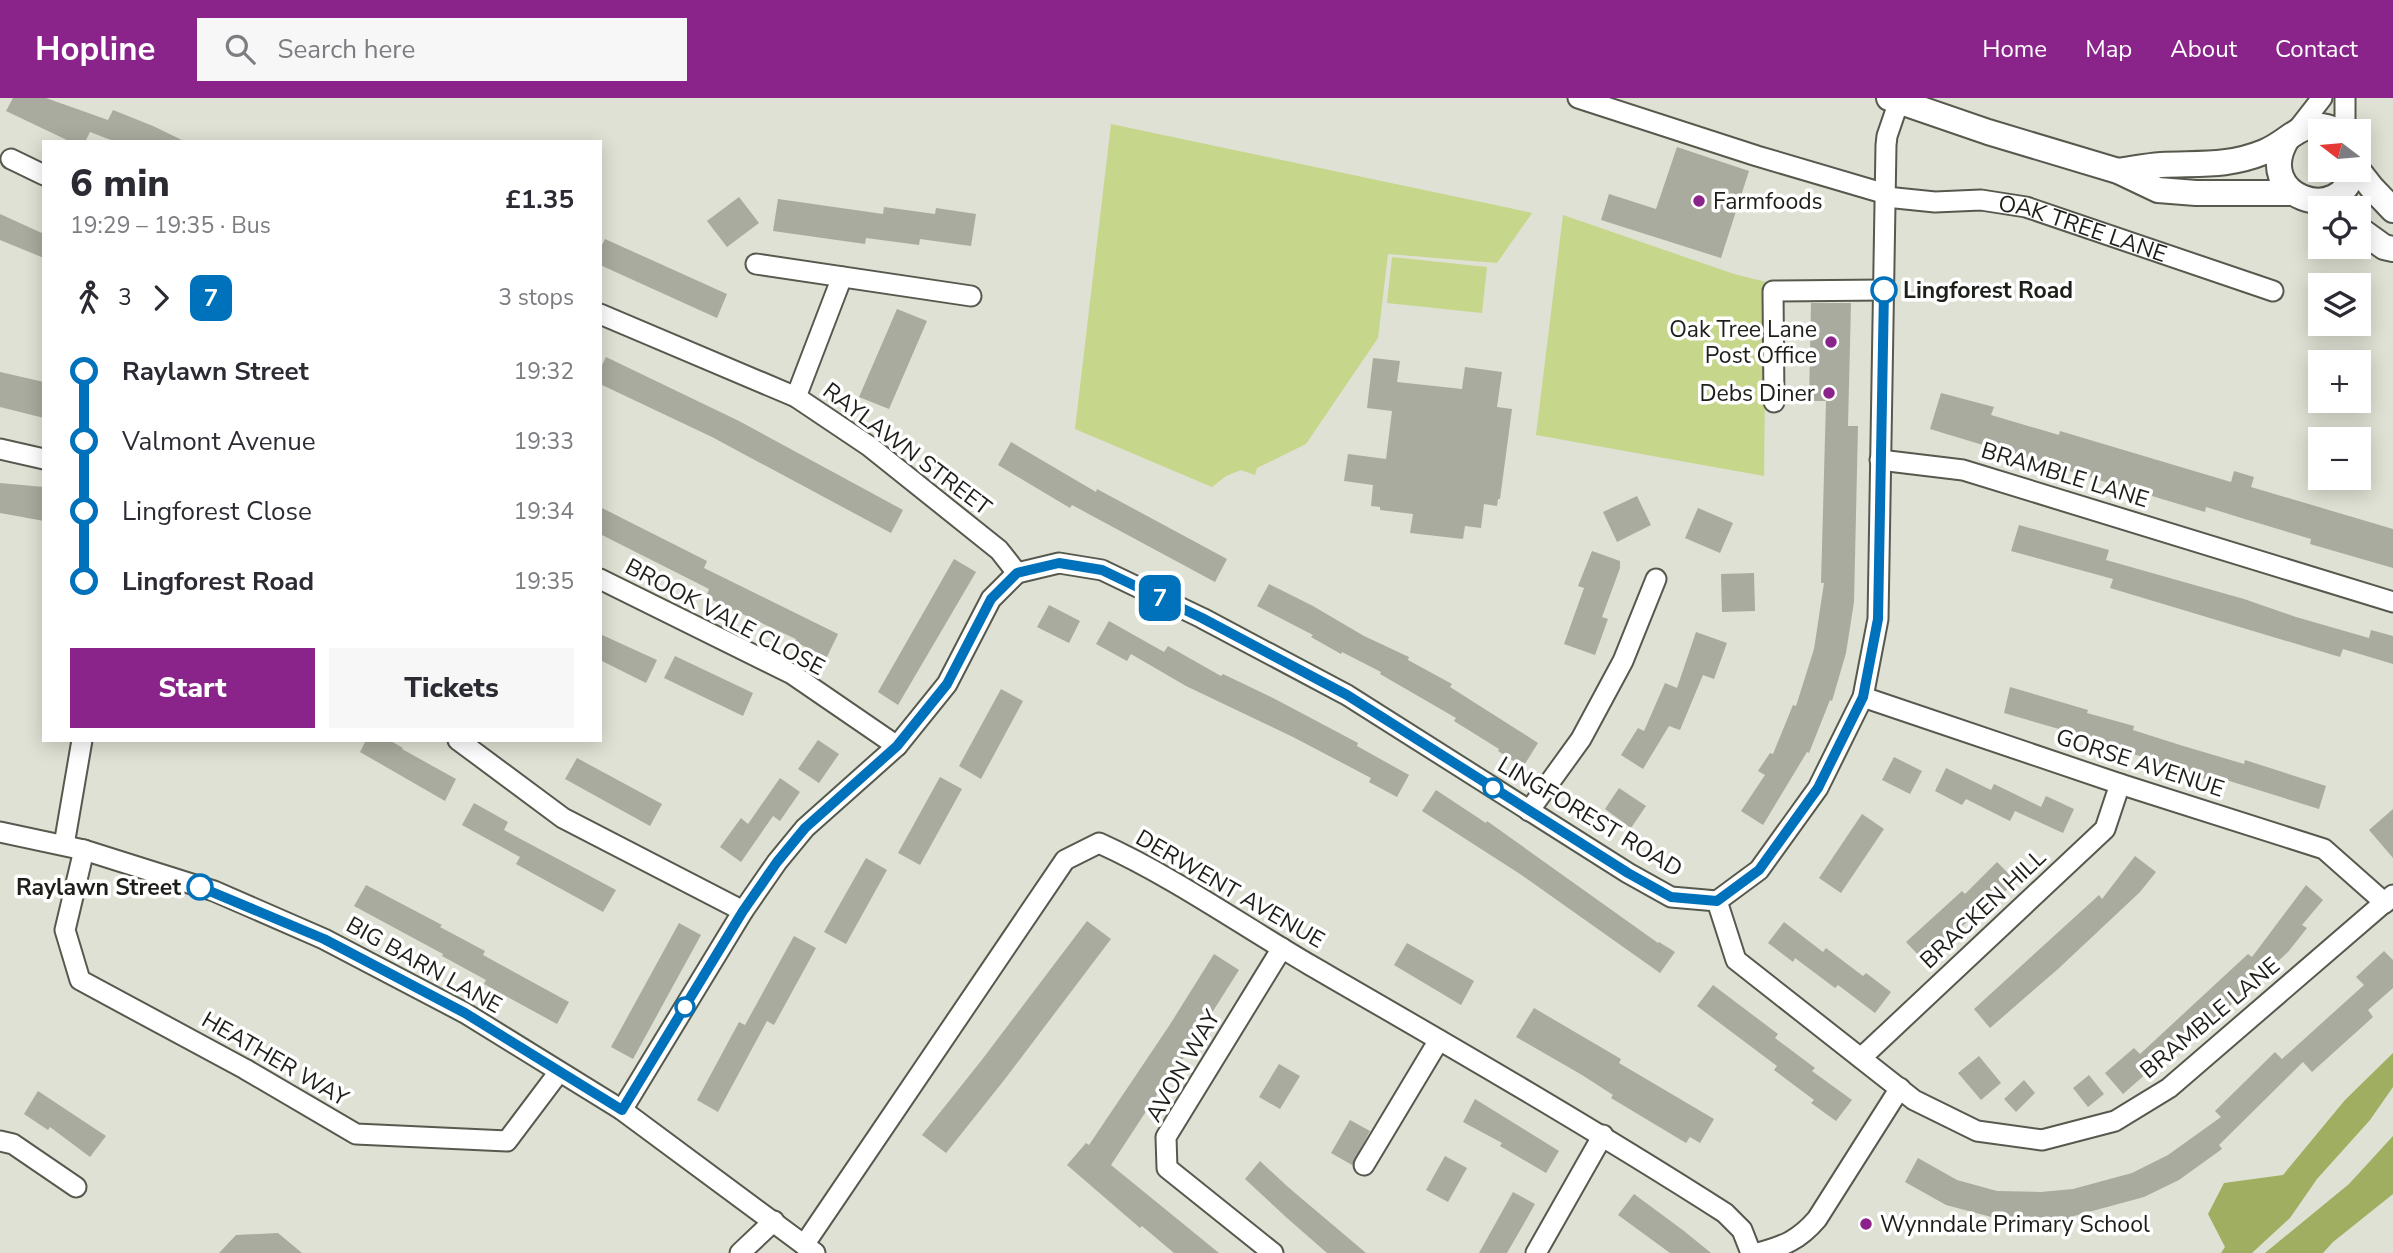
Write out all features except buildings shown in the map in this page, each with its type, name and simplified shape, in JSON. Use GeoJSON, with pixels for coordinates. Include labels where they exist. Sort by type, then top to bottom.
{"type":"FeatureCollection","features":[{"type":"Feature","properties":{"kind":"main road"},"geometry":{"type":"LineString","coordinates":[[1894,100],[1988,132],[2118,171],[2158,190],[2196,193],[2292,193],[2308,200]]}},
{"type":"Feature","properties":{"kind":"main road"},"geometry":{"type":"LineString","coordinates":[[2118,171],[2160,165],[2227,164],[2265,152],[2308,126]]}},
{"type":"Feature","properties":{"kind":"main road"},"geometry":{"type":"LineString","coordinates":[[2292,135],[2280,149],[2279,173],[2292,193]]}},
{"type":"Feature","properties":{"kind":"main road"},"geometry":{"type":"LineString","coordinates":[[2336,196],[2350,182]]}},
{"type":"Feature","properties":{"kind":"main road"},"geometry":{"type":"LineString","coordinates":[[2367,182],[2393,210]]}},
{"type":"Feature","properties":{"kind":"main road"},"geometry":{"type":"LineString","coordinates":[[2371,238],[2384,247],[2393,249]]}},
{"type":"Feature","properties":{"kind":"street","name":"OAK TREE LANE"},"geometry":{"type":"LineString","coordinates":[[1578,98],[1886,195],[1935,202],[1981,200],[2026,207],[2273,291]]}},
{"type":"Feature","properties":{"kind":"street"},"geometry":{"type":"LineString","coordinates":[[2292,135],[2322,98]]}},
{"type":"Feature","properties":{"kind":"street"},"geometry":{"type":"LineString","coordinates":[[2345,98],[2345,119]]}},
{"type":"Feature","properties":{"kind":"street"},"geometry":{"type":"LineString","coordinates":[[1717,901],[1759,870],[1818,788],[1863,697],[1878,619],[1887,136],[1894,100]]}},
{"type":"Feature","properties":{"kind":"street"},"geometry":{"type":"LineString","coordinates":[[11,159],[42,174]]}},
{"type":"Feature","properties":{"kind":"street"},"geometry":{"type":"LineString","coordinates":[[756,264],[971,296]]}},
{"type":"Feature","properties":{"kind":"street"},"geometry":{"type":"LineString","coordinates":[[796,397],[842,277]]}},
{"type":"Feature","properties":{"kind":"street"},"geometry":{"type":"LineString","coordinates":[[1774,402],[1773,291],[1884,290]]}},
{"type":"Feature","properties":{"kind":"street","name":"RAYLAWN STREET"},"geometry":{"type":"LineString","coordinates":[[602,315],[796,397],[880,455],[999,550],[1017,573]]}},
{"type":"Feature","properties":{"kind":"street"},"geometry":{"type":"LineString","coordinates":[[0,449],[42,459]]}},
{"type":"Feature","properties":{"kind":"street","name":"BRAMBLE LANE"},"geometry":{"type":"LineString","coordinates":[[1880,460],[1963,470],[2393,602]]}},
{"type":"Feature","properties":{"kind":"street","name":"LINGFOREST ROAD"},"geometry":{"type":"LineString","coordinates":[[1017,573],[1059,563],[1102,570],[1202,618],[1347,695],[1628,873],[1671,897],[1717,901]]}},
{"type":"Feature","properties":{"kind":"street"},"geometry":{"type":"LineString","coordinates":[[622,1110],[743,911],[777,862],[805,828],[897,746],[947,684],[991,599],[1017,573]]}},
{"type":"Feature","properties":{"kind":"street"},"geometry":{"type":"LineString","coordinates":[[1530,811],[1587,728],[1623,661],[1656,579]]}},
{"type":"Feature","properties":{"kind":"street","name":"BROOK VALE CLOSE"},"geometry":{"type":"LineString","coordinates":[[602,580],[792,674],[897,746]]}},
{"type":"Feature","properties":{"kind":"street","name":"GORSE AVENUE"},"geometry":{"type":"LineString","coordinates":[[1863,697],[2323,849],[2389,899]]}},
{"type":"Feature","properties":{"kind":"street"},"geometry":{"type":"LineString","coordinates":[[64,845],[82,742]]}},
{"type":"Feature","properties":{"kind":"street"},"geometry":{"type":"LineString","coordinates":[[461,742],[563,818],[743,911]]}},
{"type":"Feature","properties":{"kind":"street","name":"BRACKEN HILL"},"geometry":{"type":"LineString","coordinates":[[1861,1058],[2105,828],[2120,784]]}},
{"type":"Feature","properties":{"kind":"street","name":"BIG BARN LANE"},"geometry":{"type":"LineString","coordinates":[[0,832],[84,850],[214,891],[324,939],[465,1013],[622,1110],[810,1249]]}},
{"type":"Feature","properties":{"kind":"street","name":"DERWENT AVENUE"},"geometry":{"type":"LineString","coordinates":[[810,1249],[1065,860],[1098,843],[1133,859],[1603,1135],[1725,1213],[1742,1230],[1751,1253]]}},
{"type":"Feature","properties":{"kind":"street","name":"HEATHER WAY"},"geometry":{"type":"LineString","coordinates":[[84,850],[65,930],[79,980],[210,1050],[356,1134],[507,1141],[559,1072]]}},
{"type":"Feature","properties":{"kind":"street","name":"BRAMBLE LANE"},"geometry":{"type":"LineString","coordinates":[[1717,901],[1736,960],[1914,1100],[1977,1131],[2042,1140],[2115,1121],[2169,1088],[2389,899]]}},
{"type":"Feature","properties":{"kind":"street","name":"AVON WAY"},"geometry":{"type":"LineString","coordinates":[[1273,1253],[1167,1168],[1166,1137],[1282,948]]}},
{"type":"Feature","properties":{"kind":"street"},"geometry":{"type":"LineString","coordinates":[[1364,1165],[1439,1040]]}},
{"type":"Feature","properties":{"kind":"street"},"geometry":{"type":"LineString","coordinates":[[1758,1253],[1785,1246],[1817,1219],[1900,1088]]}},
{"type":"Feature","properties":{"kind":"street"},"geometry":{"type":"LineString","coordinates":[[1536,1253],[1603,1135]]}},
{"type":"Feature","properties":{"kind":"street"},"geometry":{"type":"LineString","coordinates":[[0,1141],[13,1144],[76,1187]]}},
{"type":"Feature","properties":{"kind":"street"},"geometry":{"type":"LineString","coordinates":[[740,1253],[774,1221]]}},
{"type":"Feature","properties":{"kind":"green space"},"geometry":{"type":"Polygon","coordinates":[[[1111,124],[1532,213],[1497,263],[1388,254],[1378,338],[1306,444],[1257,468],[1255,475],[1241,470],[1226,476],[1212,487],[1075,429],[1111,124]]]}},
{"type":"Feature","properties":{"kind":"green space"},"geometry":{"type":"Polygon","coordinates":[[[1563,215],[1734,274],[1766,282],[1764,476],[1536,435],[1563,215]]]}},
{"type":"Feature","properties":{"kind":"green space"},"geometry":{"type":"Polygon","coordinates":[[[1392,257],[1487,267],[1482,313],[1387,303],[1392,257]]]}},
{"type":"Feature","properties":{"kind":"green space"},"geometry":{"type":"Polygon","coordinates":[[[2393,1053],[2393,1087],[2370,1120],[2317,1179],[2290,1218],[2252,1253],[2221,1253],[2225,1247],[2208,1214],[2224,1183],[2283,1175],[2345,1100],[2393,1053]]]}},
{"type":"Feature","properties":{"kind":"green space"},"geometry":{"type":"Polygon","coordinates":[[[2393,1136],[2393,1194],[2323,1253],[2265,1253],[2349,1184],[2393,1136]]]}},
{"type":"Feature","properties":{"kind":"bus line","name":"7"},"geometry":{"type":"LineString","coordinates":[[200,887],[324,939],[465,1013],[622,1110],[743,911],[777,862],[805,828],[897,746],[947,684],[991,599],[1017,573],[1059,563],[1102,570],[1202,618],[1347,695],[1628,873],[1671,897],[1717,901],[1759,870],[1818,788],[1863,697],[1878,619],[1884,290]]}},
{"type":"Feature","properties":{"kind":"place","name":"Farmfoods"},"geometry":{"type":"Point","coordinates":[1699,201]}},
{"type":"Feature","properties":{"kind":"place","name":"Lingforest Road"},"geometry":{"type":"Point","coordinates":[1884,290]}},
{"type":"Feature","properties":{"kind":"place","name":"Oak Tree Lane Post Office"},"geometry":{"type":"Point","coordinates":[1831,342]}},
{"type":"Feature","properties":{"kind":"place","name":"Debs Diner"},"geometry":{"type":"Point","coordinates":[1829,393]}},
{"type":"Feature","properties":{"kind":"place","name":"Raylawn Street"},"geometry":{"type":"Point","coordinates":[200,887]}},
{"type":"Feature","properties":{"kind":"place","name":"Wynndale Primary School"},"geometry":{"type":"Point","coordinates":[1866,1224]}}]}
